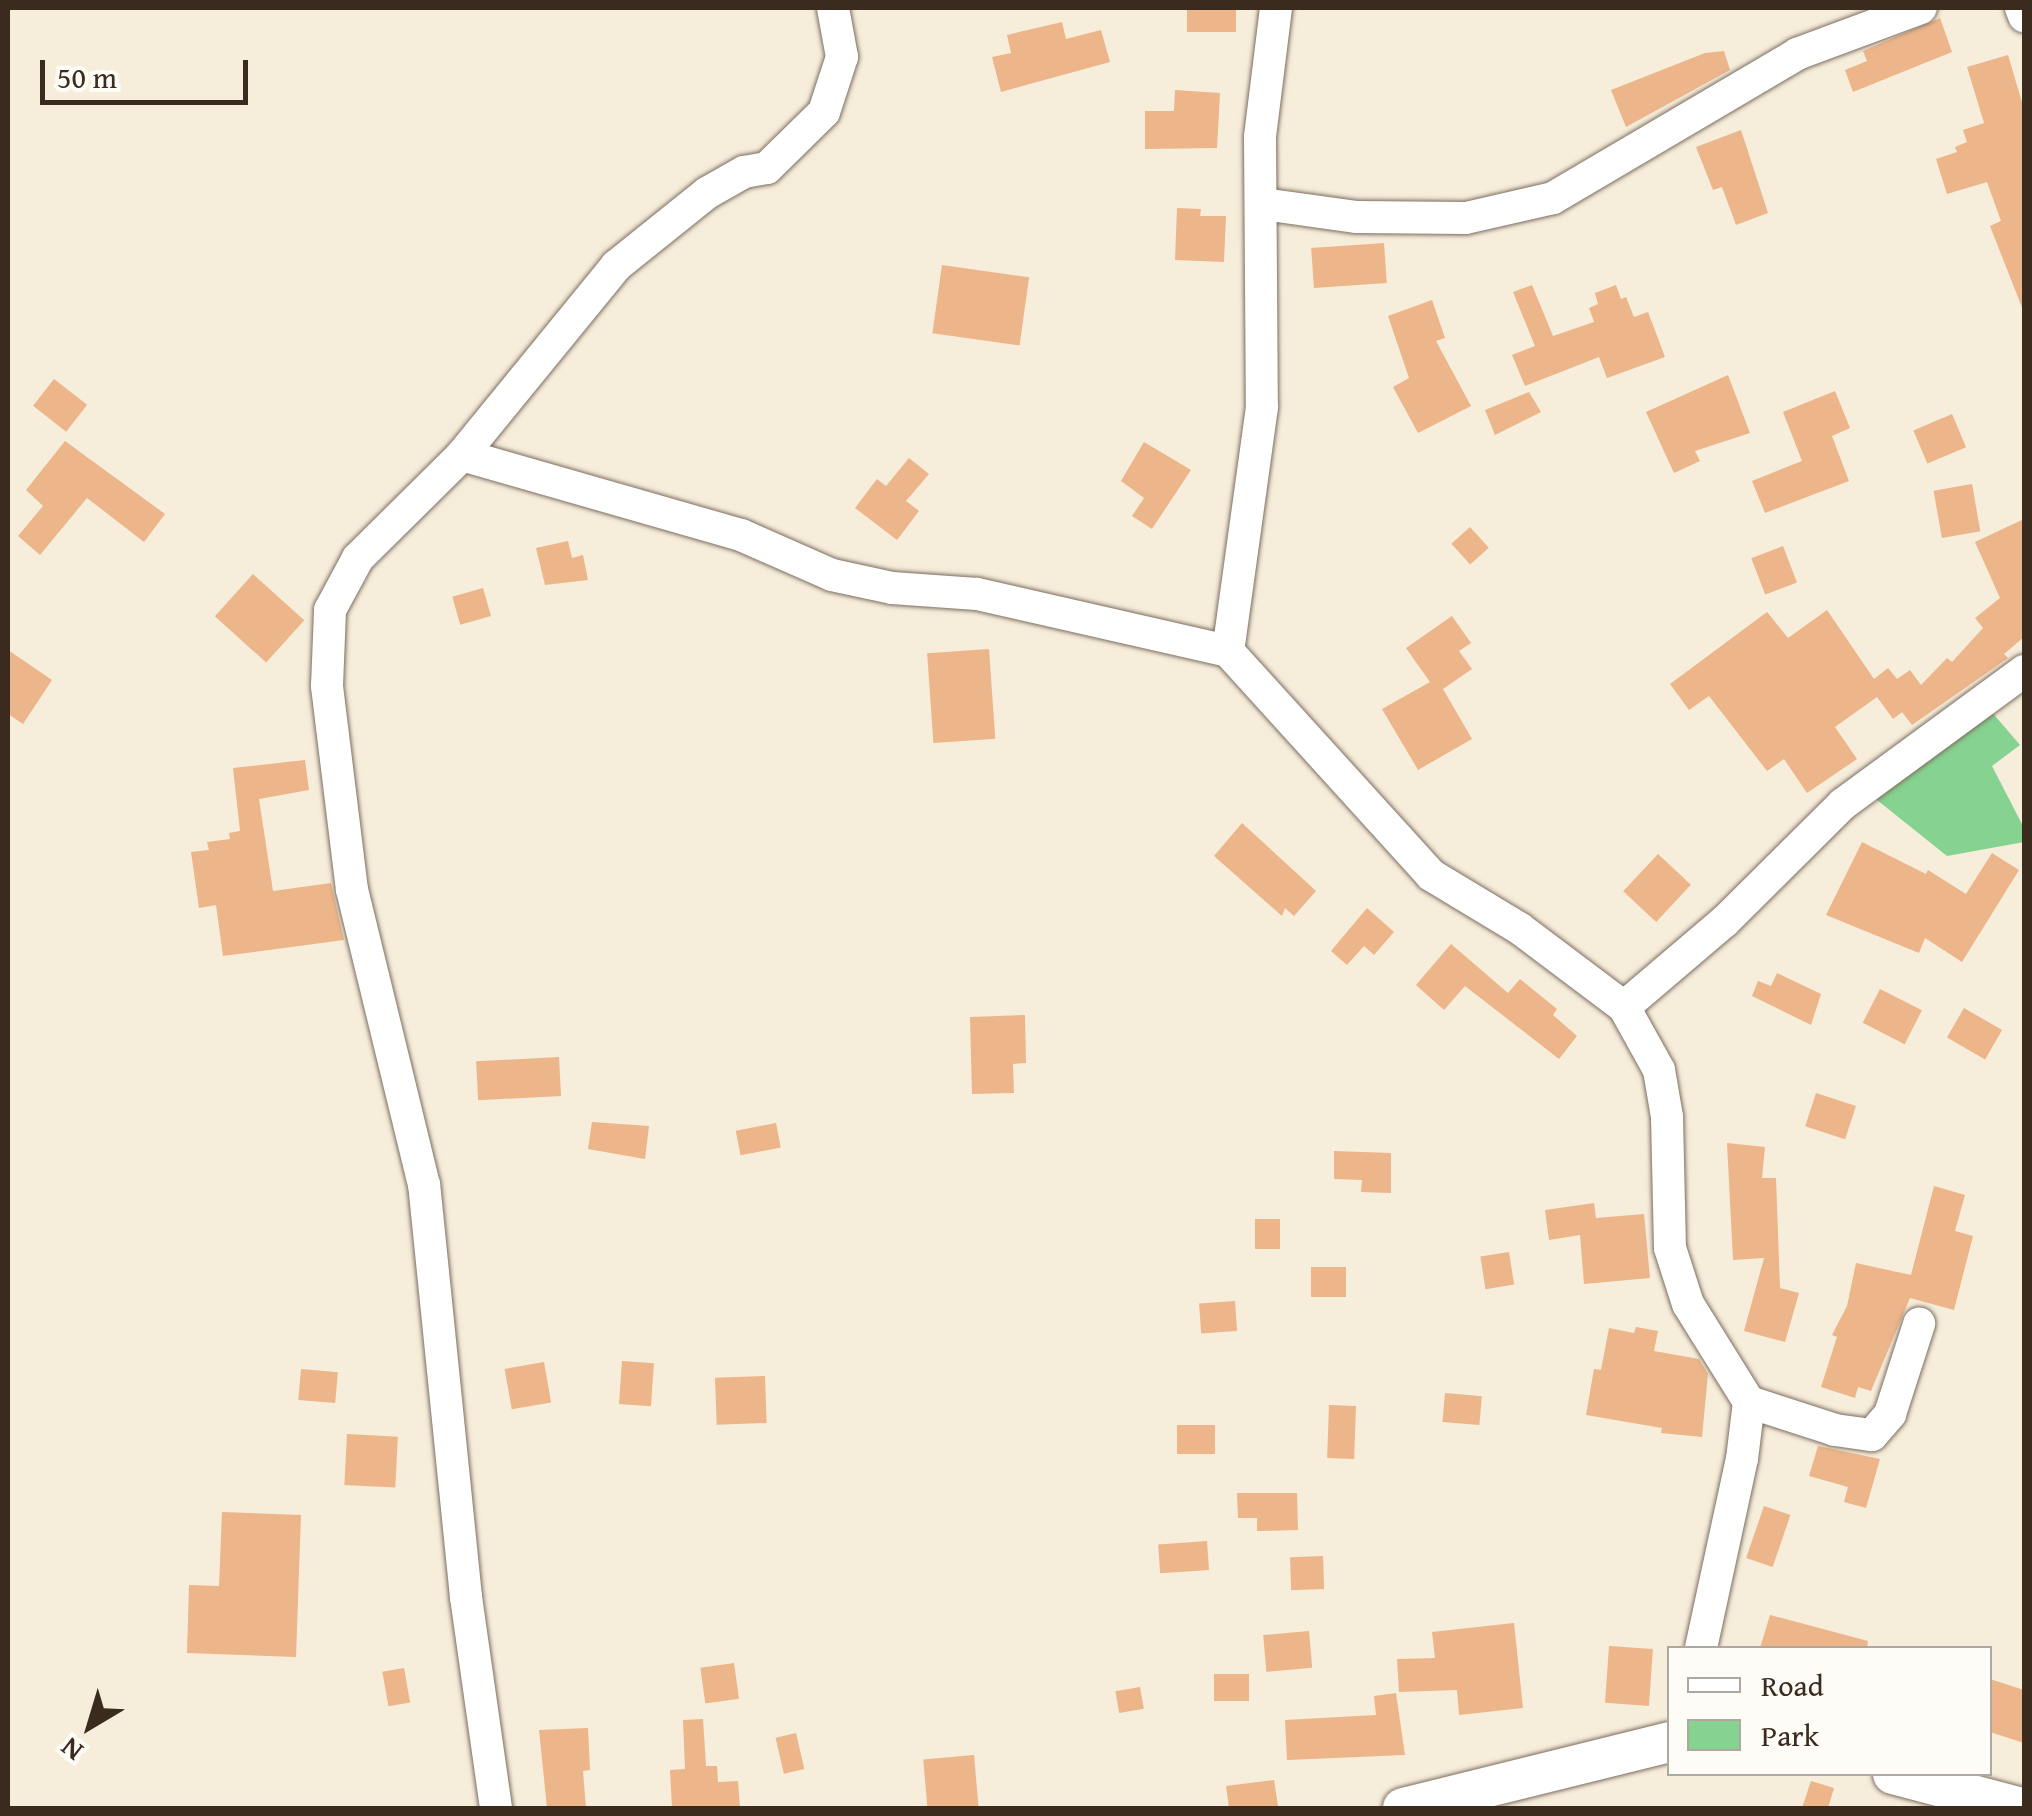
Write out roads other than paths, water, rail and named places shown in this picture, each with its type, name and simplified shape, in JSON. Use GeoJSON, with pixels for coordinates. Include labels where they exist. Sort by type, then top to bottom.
{"type":"FeatureCollection","features":[{"type":"Feature","properties":{"kind":"main road"},"geometry":{"type":"LineString","coordinates":[[1404,1808],[1667,1743]]}},
{"type":"Feature","properties":{"kind":"main road"},"geometry":{"type":"LineString","coordinates":[[1901,1776],[2022,1808]]}},
{"type":"Feature","properties":{"kind":"street"},"geometry":{"type":"LineString","coordinates":[[496,1808],[457,1520],[424,1185],[352,890],[326,686],[330,610],[358,558],[462,455],[616,266],[706,193],[744,172],[768,168],[824,112],[842,57],[833,8]]}},
{"type":"Feature","properties":{"kind":"street"},"geometry":{"type":"LineString","coordinates":[[1228,652],[1262,408],[1260,137],[1276,8]]}},
{"type":"Feature","properties":{"kind":"street"},"geometry":{"type":"LineString","coordinates":[[1263,204],[1357,217],[1466,218],[1553,198],[1797,54],[1921,8]]}},
{"type":"Feature","properties":{"kind":"street"},"geometry":{"type":"LineString","coordinates":[[2021,8],[2024,16]]}},
{"type":"Feature","properties":{"kind":"street"},"geometry":{"type":"LineString","coordinates":[[462,455],[741,535],[832,575],[892,588],[977,594],[1228,652],[1432,875],[1520,928],[1624,1007],[1659,1070],[1668,1136],[1670,1248],[1688,1304],[1748,1402],[1742,1459],[1710,1592],[1702,1646]]}},
{"type":"Feature","properties":{"kind":"street"},"geometry":{"type":"LineString","coordinates":[[1624,1007],[1725,922],[1843,804],[2024,670]]}},
{"type":"Feature","properties":{"kind":"street"},"geometry":{"type":"LineString","coordinates":[[1748,1402],[1835,1430],[1872,1435],[1890,1414],[1918,1324]]}}]}
